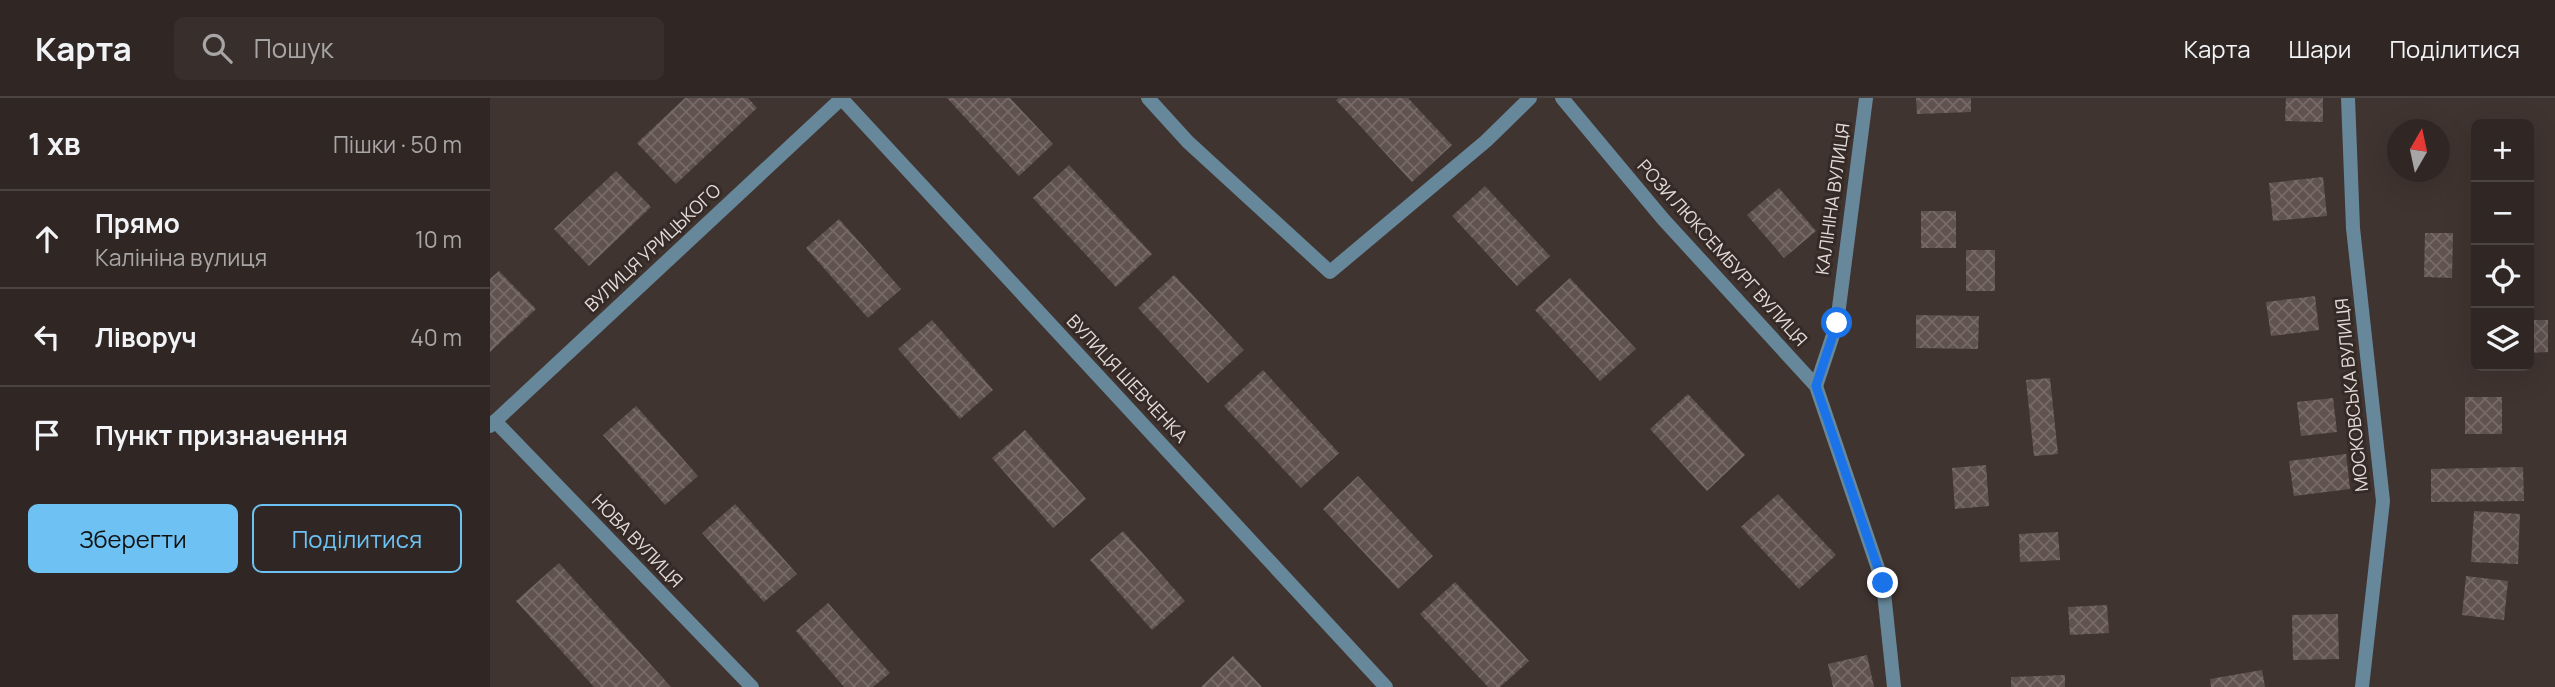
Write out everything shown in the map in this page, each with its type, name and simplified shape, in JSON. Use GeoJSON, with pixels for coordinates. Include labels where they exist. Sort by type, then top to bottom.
{"type":"FeatureCollection","features":[{"type":"Feature","properties":{"kind":"street","name":"ВУЛИЦЯ УРИЦЬКОГО"},"geometry":{"type":"LineString","coordinates":[[493,424],[841,98]]}},
{"type":"Feature","properties":{"kind":"street","name":"ВУЛИЦЯ ШЕВЧЕНКА"},"geometry":{"type":"LineString","coordinates":[[841,98],[1386,687]]}},
{"type":"Feature","properties":{"kind":"street"},"geometry":{"type":"LineString","coordinates":[[1148,98],[1188,142],[1330,272],[1486,141],[1531,98]]}},
{"type":"Feature","properties":{"kind":"street","name":"РОЗИ ЛЮКСЕМБУРГ ВУЛИЦЯ"},"geometry":{"type":"LineString","coordinates":[[1562,98],[1663,219],[1816,386],[1883,583],[1894,687]]}},
{"type":"Feature","properties":{"kind":"street","name":"КАЛІНІНА ВУЛИЦЯ"},"geometry":{"type":"LineString","coordinates":[[1816,386],[1837,323],[1866,98]]}},
{"type":"Feature","properties":{"kind":"street","name":"МОСКОВСЬКА ВУЛИЦЯ"},"geometry":{"type":"LineString","coordinates":[[2348,98],[2353,228],[2383,501],[2362,687]]}},
{"type":"Feature","properties":{"kind":"street","name":"НОВА ВУЛИЦЯ"},"geometry":{"type":"LineString","coordinates":[[493,424],[752,687]]}},
{"type":"Feature","properties":{"kind":"building"},"geometry":{"type":"Polygon","coordinates":[[[685,98],[748,98],[757,108],[676,184],[637,143],[685,98]]]}},
{"type":"Feature","properties":{"kind":"building"},"geometry":{"type":"Polygon","coordinates":[[[947,98],[1010,98],[1053,144],[1019,176],[947,98]]]}},
{"type":"Feature","properties":{"kind":"building"},"geometry":{"type":"Polygon","coordinates":[[[1408,98],[1452,145],[1412,182],[1336,100],[1408,98]]]}},
{"type":"Feature","properties":{"kind":"building"},"geometry":{"type":"Polygon","coordinates":[[[1916,98],[1971,98],[1971,112],[1917,114],[1916,98]]]}},
{"type":"Feature","properties":{"kind":"building"},"geometry":{"type":"Polygon","coordinates":[[[2286,98],[2323,98],[2323,122],[2285,121],[2286,98]]]}},
{"type":"Feature","properties":{"kind":"building"},"geometry":{"type":"Polygon","coordinates":[[[1069,165],[1152,254],[1116,287],[1033,198],[1069,165]]]}},
{"type":"Feature","properties":{"kind":"building"},"geometry":{"type":"Polygon","coordinates":[[[616,171],[651,207],[589,266],[554,229],[616,171]]]}},
{"type":"Feature","properties":{"kind":"building"},"geometry":{"type":"Polygon","coordinates":[[[2323,177],[2327,216],[2273,221],[2269,183],[2323,177]]]}},
{"type":"Feature","properties":{"kind":"building"},"geometry":{"type":"Polygon","coordinates":[[[1485,186],[1550,256],[1517,286],[1452,216],[1485,186]]]}},
{"type":"Feature","properties":{"kind":"building"},"geometry":{"type":"Polygon","coordinates":[[[1779,188],[1816,231],[1784,258],[1747,215],[1779,188]]]}},
{"type":"Feature","properties":{"kind":"building"},"geometry":{"type":"Polygon","coordinates":[[[1921,211],[1956,211],[1956,248],[1921,248],[1921,211]]]}},
{"type":"Feature","properties":{"kind":"building"},"geometry":{"type":"Polygon","coordinates":[[[839,219],[901,289],[868,318],[806,248],[839,219]]]}},
{"type":"Feature","properties":{"kind":"building"},"geometry":{"type":"Polygon","coordinates":[[[2425,233],[2453,233],[2452,278],[2424,277],[2425,233]]]}},
{"type":"Feature","properties":{"kind":"building"},"geometry":{"type":"Polygon","coordinates":[[[1966,250],[1995,250],[1995,291],[1966,291],[1966,250]]]}},
{"type":"Feature","properties":{"kind":"building"},"geometry":{"type":"Polygon","coordinates":[[[499,271],[536,309],[490,352],[490,279],[499,271]]]}},
{"type":"Feature","properties":{"kind":"building"},"geometry":{"type":"Polygon","coordinates":[[[1174,275],[1244,350],[1208,383],[1138,308],[1174,275]]]}},
{"type":"Feature","properties":{"kind":"building"},"geometry":{"type":"Polygon","coordinates":[[[1570,278],[1636,349],[1600,381],[1535,310],[1570,278]]]}},
{"type":"Feature","properties":{"kind":"building"},"geometry":{"type":"Polygon","coordinates":[[[2315,296],[2319,330],[2271,336],[2266,302],[2315,296]]]}},
{"type":"Feature","properties":{"kind":"building"},"geometry":{"type":"Polygon","coordinates":[[[1916,315],[1979,316],[1978,349],[1916,348],[1916,315]]]}},
{"type":"Feature","properties":{"kind":"building"},"geometry":{"type":"Polygon","coordinates":[[[932,320],[993,390],[960,419],[898,349],[932,320]]]}},
{"type":"Feature","properties":{"kind":"building"},"geometry":{"type":"Polygon","coordinates":[[[2534,320],[2548,320],[2548,352],[2534,353],[2534,320]]]}},
{"type":"Feature","properties":{"kind":"building"},"geometry":{"type":"Polygon","coordinates":[[[1263,370],[1339,453],[1301,488],[1224,406],[1263,370]]]}},
{"type":"Feature","properties":{"kind":"building"},"geometry":{"type":"Polygon","coordinates":[[[2050,378],[2058,454],[2034,456],[2026,380],[2050,378]]]}},
{"type":"Feature","properties":{"kind":"building"},"geometry":{"type":"Polygon","coordinates":[[[1688,394],[1745,455],[1707,491],[1650,429],[1688,394]]]}},
{"type":"Feature","properties":{"kind":"building"},"geometry":{"type":"Polygon","coordinates":[[[2465,397],[2502,397],[2502,434],[2465,434],[2465,397]]]}},
{"type":"Feature","properties":{"kind":"building"},"geometry":{"type":"Polygon","coordinates":[[[2333,398],[2337,432],[2301,436],[2297,402],[2333,398]]]}},
{"type":"Feature","properties":{"kind":"building"},"geometry":{"type":"Polygon","coordinates":[[[636,406],[698,476],[665,505],[603,435],[636,406]]]}},
{"type":"Feature","properties":{"kind":"building"},"geometry":{"type":"Polygon","coordinates":[[[1025,430],[1086,499],[1053,528],[992,458],[1025,430]]]}},
{"type":"Feature","properties":{"kind":"building"},"geometry":{"type":"Polygon","coordinates":[[[2346,454],[2350,489],[2294,496],[2289,461],[2346,454]]]}},
{"type":"Feature","properties":{"kind":"building"},"geometry":{"type":"Polygon","coordinates":[[[1986,465],[1989,506],[1955,509],[1952,468],[1986,465]]]}},
{"type":"Feature","properties":{"kind":"building"},"geometry":{"type":"Polygon","coordinates":[[[2523,467],[2524,501],[2431,502],[2431,469],[2523,467]]]}},
{"type":"Feature","properties":{"kind":"building"},"geometry":{"type":"Polygon","coordinates":[[[1358,476],[1433,556],[1398,589],[1323,509],[1358,476]]]}},
{"type":"Feature","properties":{"kind":"building"},"geometry":{"type":"Polygon","coordinates":[[[1778,494],[1836,555],[1799,589],[1741,527],[1778,494]]]}},
{"type":"Feature","properties":{"kind":"building"},"geometry":{"type":"Polygon","coordinates":[[[735,504],[797,574],[764,602],[702,533],[735,504]]]}},
{"type":"Feature","properties":{"kind":"building"},"geometry":{"type":"Polygon","coordinates":[[[2474,511],[2520,514],[2518,564],[2471,562],[2474,511]]]}},
{"type":"Feature","properties":{"kind":"building"},"geometry":{"type":"Polygon","coordinates":[[[1123,531],[1185,601],[1152,630],[1090,560],[1123,531]]]}},
{"type":"Feature","properties":{"kind":"building"},"geometry":{"type":"Polygon","coordinates":[[[2058,532],[2060,560],[2020,562],[2019,534],[2058,532]]]}},
{"type":"Feature","properties":{"kind":"building"},"geometry":{"type":"Polygon","coordinates":[[[559,563],[671,687],[594,687],[516,601],[559,563]]]}},
{"type":"Feature","properties":{"kind":"building"},"geometry":{"type":"Polygon","coordinates":[[[2466,576],[2508,581],[2504,620],[2462,615],[2466,576]]]}},
{"type":"Feature","properties":{"kind":"building"},"geometry":{"type":"Polygon","coordinates":[[[1455,582],[1529,661],[1500,687],[1488,687],[1420,614],[1455,582]]]}},
{"type":"Feature","properties":{"kind":"building"},"geometry":{"type":"Polygon","coordinates":[[[828,603],[890,673],[873,687],[844,687],[796,631],[828,603]]]}},
{"type":"Feature","properties":{"kind":"building"},"geometry":{"type":"Polygon","coordinates":[[[2107,605],[2109,633],[2070,635],[2068,607],[2107,605]]]}},
{"type":"Feature","properties":{"kind":"building"},"geometry":{"type":"Polygon","coordinates":[[[2338,614],[2339,659],[2293,660],[2292,615],[2338,614]]]}},
{"type":"Feature","properties":{"kind":"building"},"geometry":{"type":"Polygon","coordinates":[[[1867,655],[1874,687],[1833,687],[1828,664],[1867,655]]]}},
{"type":"Feature","properties":{"kind":"building"},"geometry":{"type":"Polygon","coordinates":[[[1233,656],[1262,687],[1201,687],[1233,656]]]}},
{"type":"Feature","properties":{"kind":"building"},"geometry":{"type":"Polygon","coordinates":[[[2262,670],[2265,687],[2211,687],[2210,679],[2262,670]]]}},
{"type":"Feature","properties":{"kind":"building"},"geometry":{"type":"Polygon","coordinates":[[[2065,675],[2065,687],[2011,687],[2011,677],[2065,675]]]}},
{"type":"Feature","properties":{"kind":"route"},"geometry":{"type":"LineString","coordinates":[[1837,323],[1816,386],[1838,443],[1883,583]]}}]}
